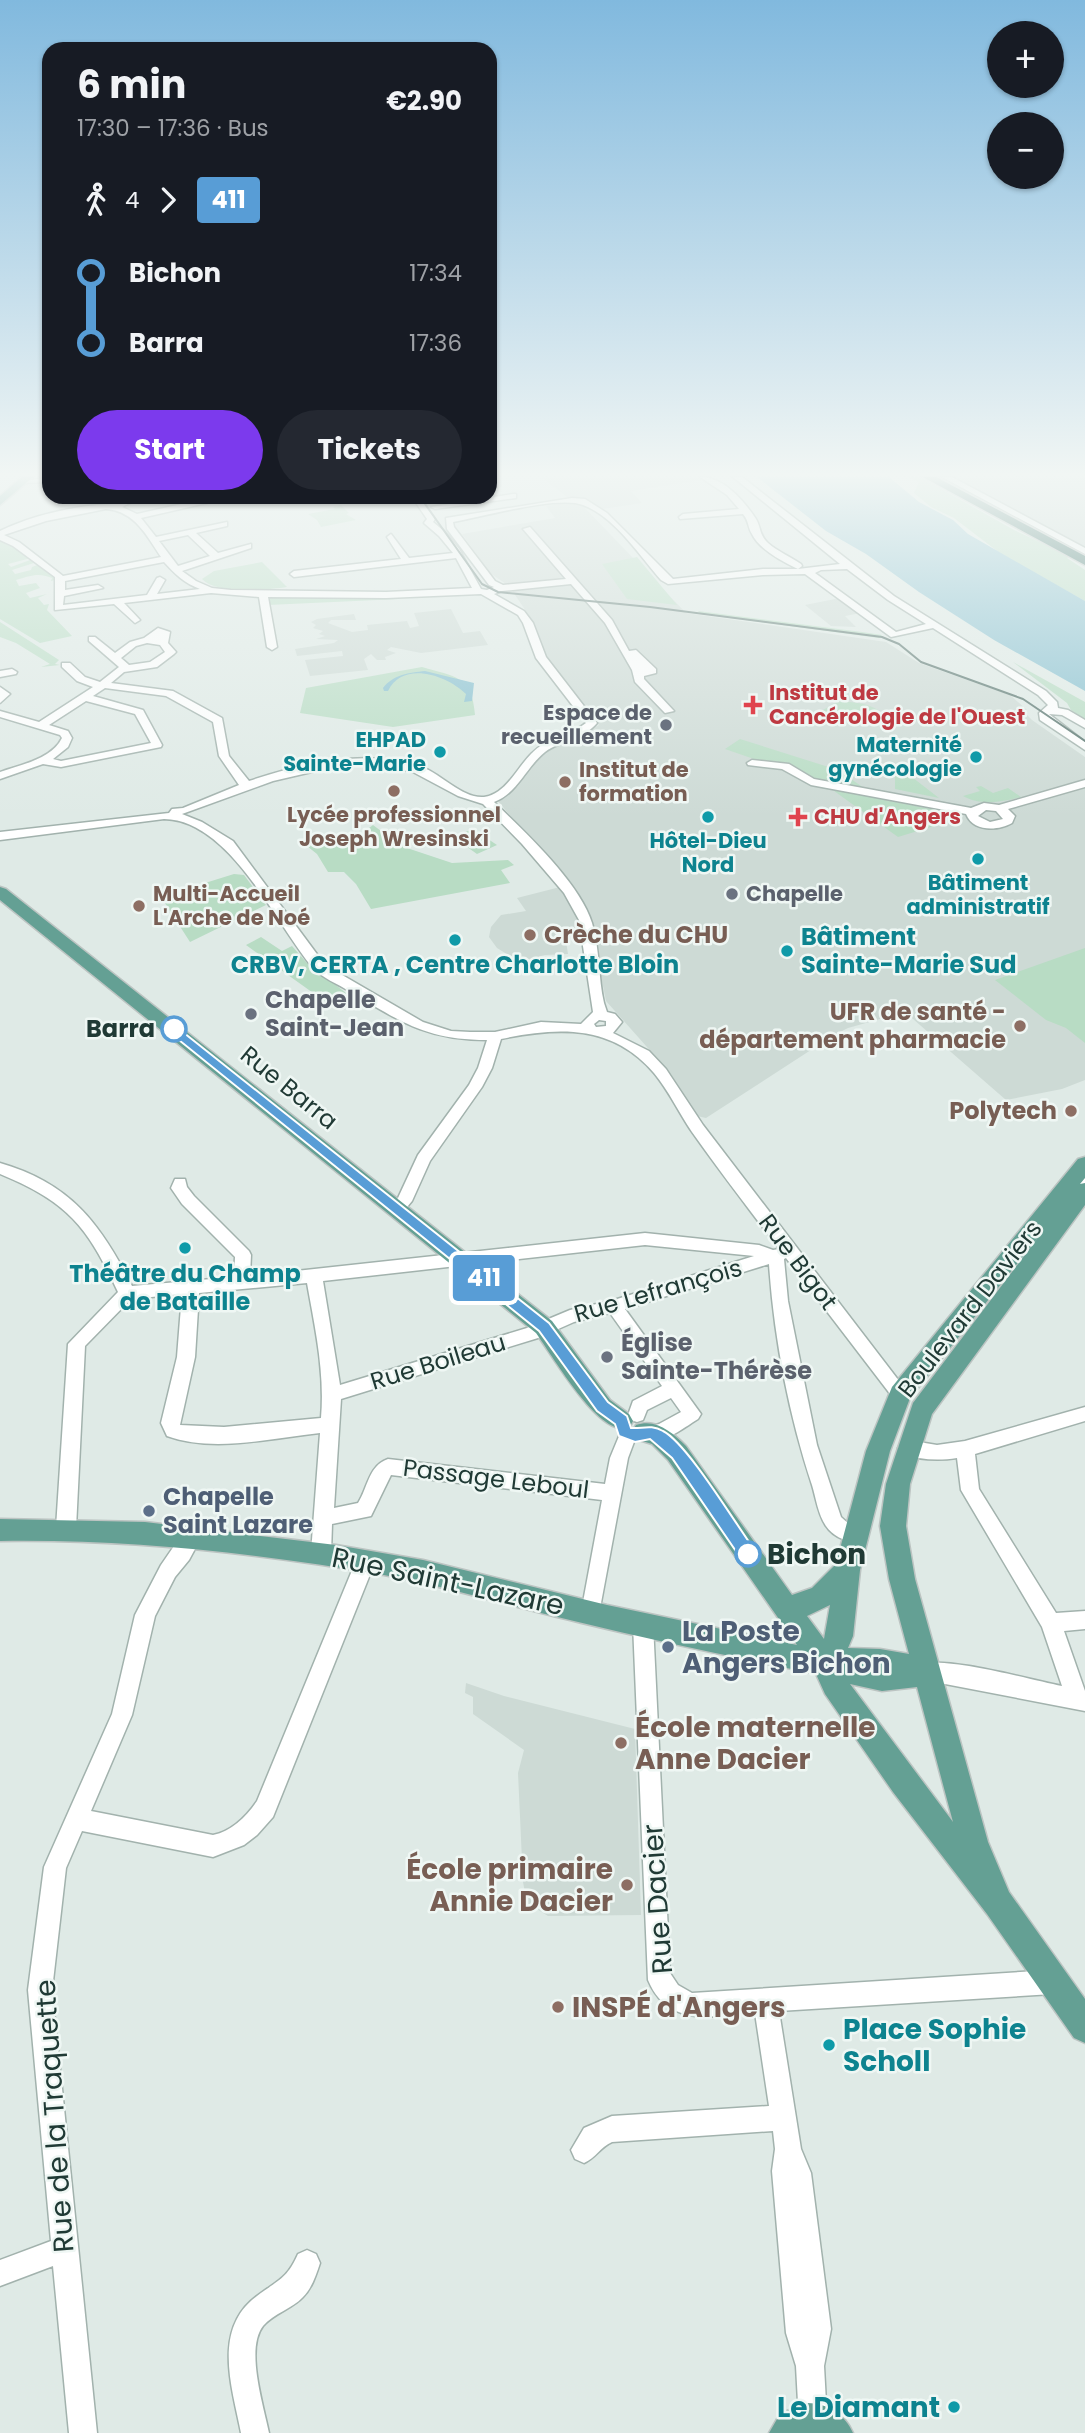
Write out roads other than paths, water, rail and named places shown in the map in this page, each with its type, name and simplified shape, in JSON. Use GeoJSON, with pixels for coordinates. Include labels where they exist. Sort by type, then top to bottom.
{"type":"FeatureCollection","features":[{"type":"Feature","properties":{"kind":"main road","name":"Rue Barra"},"geometry":{"type":"LineString","coordinates":[[0,892],[544,1327],[602,1407],[637,1427],[660,1436],[677,1453],[825,1663],[835,1685],[903,1782],[998,1903]]}},
{"type":"Feature","properties":{"kind":"main road","name":"Boulevard Daviers"},"geometry":{"type":"LineString","coordinates":[[998,1903],[973,1842],[898,1565],[893,1527],[898,1484],[921,1410],[1028,1265],[1080,1179]]}},
{"type":"Feature","properties":{"kind":"main road","name":"Boulevard Daviers"},"geometry":{"type":"LineString","coordinates":[[825,1663],[840,1636],[847,1570],[878,1451],[900,1394],[1080,1179]]}},
{"type":"Feature","properties":{"kind":"main road","name":"Rue Saint-Lazare"},"geometry":{"type":"LineString","coordinates":[[0,1530],[66,1528],[192,1536],[321,1553],[385,1564],[591,1614],[825,1663],[867,1676],[904,1680],[926,1672]]}},
{"type":"Feature","properties":{"kind":"main road"},"geometry":{"type":"LineString","coordinates":[[786,1607],[805,1606],[818,1601],[847,1570]]}},
{"type":"Feature","properties":{"kind":"main road"},"geometry":{"type":"LineString","coordinates":[[998,1903],[1085,2027]]}},
{"type":"Feature","properties":{"kind":"street"},"geometry":{"type":"LineString","coordinates":[[59,591],[58,608],[115,600],[199,594],[209,591]]}},
{"type":"Feature","properties":{"kind":"street"},"geometry":{"type":"LineString","coordinates":[[59,594],[81,591]]}},
{"type":"Feature","properties":{"kind":"street"},"geometry":{"type":"LineString","coordinates":[[86,604],[96,591]]}},
{"type":"Feature","properties":{"kind":"street"},"geometry":{"type":"LineString","coordinates":[[150,598],[154,591]]}},
{"type":"Feature","properties":{"kind":"street"},"geometry":{"type":"LineString","coordinates":[[220,591],[355,595],[453,591]]}},
{"type":"Feature","properties":{"kind":"street"},"geometry":{"type":"LineString","coordinates":[[0,836],[181,815],[280,775],[333,764],[365,761],[417,769],[434,775],[471,800],[487,801],[514,782],[541,751],[592,723],[541,658],[525,618],[489,591]]}},
{"type":"Feature","properties":{"kind":"street"},"geometry":{"type":"LineString","coordinates":[[581,591],[609,622],[642,671],[639,679],[669,711]]}},
{"type":"Feature","properties":{"kind":"street"},"geometry":{"type":"LineString","coordinates":[[833,591],[894,635],[934,625]]}},
{"type":"Feature","properties":{"kind":"street"},"geometry":{"type":"LineString","coordinates":[[883,591],[1056,703],[1064,712],[1085,725]]}},
{"type":"Feature","properties":{"kind":"street"},"geometry":{"type":"LineString","coordinates":[[265,593],[262,599],[272,647]]}},
{"type":"Feature","properties":{"kind":"street"},"geometry":{"type":"LineString","coordinates":[[115,600],[135,620]]}},
{"type":"Feature","properties":{"kind":"street"},"geometry":{"type":"LineString","coordinates":[[40,726],[125,667],[145,667],[158,663],[172,652],[163,643],[166,632],[162,631],[133,644],[115,658]]}},
{"type":"Feature","properties":{"kind":"street"},"geometry":{"type":"LineString","coordinates":[[92,639],[125,667]]}},
{"type":"Feature","properties":{"kind":"street"},"geometry":{"type":"LineString","coordinates":[[66,665],[81,679],[102,685],[169,693],[218,720],[224,756],[247,787]]}},
{"type":"Feature","properties":{"kind":"street"},"geometry":{"type":"LineString","coordinates":[[0,674],[12,671]]}},
{"type":"Feature","properties":{"kind":"street"},"geometry":{"type":"LineString","coordinates":[[0,690],[5,694],[0,700]]}},
{"type":"Feature","properties":{"kind":"street"},"geometry":{"type":"LineString","coordinates":[[1042,694],[1053,704],[1044,718],[1085,747]]}},
{"type":"Feature","properties":{"kind":"street"},"geometry":{"type":"LineString","coordinates":[[45,761],[58,765],[157,745],[139,712],[85,697]]}},
{"type":"Feature","properties":{"kind":"street"},"geometry":{"type":"LineString","coordinates":[[1049,711],[1064,712]]}},
{"type":"Feature","properties":{"kind":"street"},"geometry":{"type":"LineString","coordinates":[[0,714],[64,733],[67,738],[65,746],[45,761],[0,776]]}},
{"type":"Feature","properties":{"kind":"street"},"geometry":{"type":"LineString","coordinates":[[752,763],[785,766],[811,782],[972,812],[984,806],[1004,812],[1085,792]]}},
{"type":"Feature","properties":{"kind":"street"},"geometry":{"type":"LineString","coordinates":[[1004,812],[1085,783]]}},
{"type":"Feature","properties":{"kind":"street"},"geometry":{"type":"LineString","coordinates":[[487,801],[568,887],[585,919],[594,995],[601,1015],[588,1020],[596,1031],[644,1054]]}},
{"type":"Feature","properties":{"kind":"street"},"geometry":{"type":"LineString","coordinates":[[972,812],[974,820],[990,826],[1006,823],[1004,812]]}},
{"type":"Feature","properties":{"kind":"street"},"geometry":{"type":"LineString","coordinates":[[181,815],[215,834],[234,850],[320,968],[430,1030],[450,1035],[495,1036],[541,1026],[596,1031],[611,1029],[615,1023]]}},
{"type":"Feature","properties":{"kind":"street","name":"Rue Bigot"},"geometry":{"type":"LineString","coordinates":[[601,1015],[610,1017],[621,1025],[668,1080],[779,1255],[900,1394]]}},
{"type":"Feature","properties":{"kind":"street"},"geometry":{"type":"LineString","coordinates":[[396,1209],[404,1201],[423,1158],[475,1087],[485,1069],[495,1036]]}},
{"type":"Feature","properties":{"kind":"street"},"geometry":{"type":"LineString","coordinates":[[0,1168],[41,1185],[79,1211],[114,1266],[127,1293]]}},
{"type":"Feature","properties":{"kind":"street"},"geometry":{"type":"LineString","coordinates":[[180,1183],[179,1188],[188,1200],[243,1255],[242,1283]]}},
{"type":"Feature","properties":{"kind":"street"},"geometry":{"type":"LineString","coordinates":[[66,1528],[76,1344],[127,1293],[461,1261],[645,1239],[779,1255],[777,1262],[780,1301],[808,1445],[833,1522],[844,1531],[856,1535]]}},
{"type":"Feature","properties":{"kind":"street","name":"Rue Lefrançois"},"geometry":{"type":"LineString","coordinates":[[544,1327],[779,1255]]}},
{"type":"Feature","properties":{"kind":"street"},"geometry":{"type":"LineString","coordinates":[[314,1276],[329,1361],[332,1395],[321,1553]]}},
{"type":"Feature","properties":{"kind":"street"},"geometry":{"type":"LineString","coordinates":[[191,1288],[186,1357],[170,1423],[173,1432],[181,1435],[214,1436],[330,1425]]}},
{"type":"Feature","properties":{"kind":"street"},"geometry":{"type":"LineString","coordinates":[[614,1306],[692,1414],[663,1431],[637,1427]]}},
{"type":"Feature","properties":{"kind":"street","name":"Rue Boileau"},"geometry":{"type":"LineString","coordinates":[[332,1395],[477,1351],[544,1327]]}},
{"type":"Feature","properties":{"kind":"street"},"geometry":{"type":"LineString","coordinates":[[591,1614],[612,1493],[637,1427],[639,1406],[674,1388]]}},
{"type":"Feature","properties":{"kind":"street"},"geometry":{"type":"LineString","coordinates":[[907,1448],[936,1453],[965,1449],[1085,1414]]}},
{"type":"Feature","properties":{"kind":"street"},"geometry":{"type":"LineString","coordinates":[[965,1449],[970,1490],[1052,1623],[1081,1700]]}},
{"type":"Feature","properties":{"kind":"street","name":"Passage Leboul"},"geometry":{"type":"LineString","coordinates":[[324,1518],[363,1510],[370,1503],[381,1473],[388,1467],[612,1493]]}},
{"type":"Feature","properties":{"kind":"street","name":"Rue de la Traquette"},"geometry":{"type":"LineString","coordinates":[[83,2433],[40,1990],[55,1867],[122,1715],[145,1615],[168,1571],[192,1536]]}},
{"type":"Feature","properties":{"kind":"street"},"geometry":{"type":"LineString","coordinates":[[75,1819],[212,1846],[223,1844],[255,1824],[265,1809],[365,1562]]}},
{"type":"Feature","properties":{"kind":"street"},"geometry":{"type":"LineString","coordinates":[[1052,1623],[1085,1620]]}},
{"type":"Feature","properties":{"kind":"street","name":"Rue Dacier"},"geometry":{"type":"LineString","coordinates":[[643,1624],[657,1959],[659,1980],[665,1991],[692,2005],[1054,1982]]}},
{"type":"Feature","properties":{"kind":"street"},"geometry":{"type":"LineString","coordinates":[[926,1672],[948,1673],[1081,1700]]}},
{"type":"Feature","properties":{"kind":"street"},"geometry":{"type":"LineString","coordinates":[[765,2000],[788,2149],[785,2171],[800,2333],[810,2367],[812,2429]]}},
{"type":"Feature","properties":{"kind":"street"},"geometry":{"type":"LineString","coordinates":[[584,2150],[593,2137],[612,2129],[784,2118]]}},
{"type":"Feature","properties":{"kind":"street"},"geometry":{"type":"LineString","coordinates":[[0,2273],[64,2249]]}},
{"type":"Feature","properties":{"kind":"street"},"geometry":{"type":"LineString","coordinates":[[254,2433],[241,2356],[245,2332],[264,2306],[294,2289],[302,2278],[307,2263]]}},
{"type":"Feature","properties":{"kind":"water"},"geometry":{"type":"Polygon","coordinates":[[[917,591],[1067,591],[1085,601],[1085,691],[994,640],[917,591]]]}},
{"type":"Feature","properties":{"kind":"water"},"geometry":{"type":"Polygon","coordinates":[[[425,671],[474,683],[472,701],[464,702],[466,694],[448,681],[426,674],[404,676],[395,681],[388,691],[384,691],[387,683],[397,677],[408,674],[425,671]]]}},
{"type":"Feature","properties":{"kind":"tram line"},"geometry":{"type":"LineString","coordinates":[[495,591],[650,607],[882,637],[899,644],[921,662],[1023,699],[1085,741]]}},
{"type":"Feature","properties":{"kind":"place","name":"Institut de Cancérologie de l'Ouest"},"geometry":{"type":"Point","coordinates":[753,705]}},
{"type":"Feature","properties":{"kind":"place","name":"Espace de recueillement"},"geometry":{"type":"Point","coordinates":[666,725]}},
{"type":"Feature","properties":{"kind":"place","name":"EHPAD Sainte-Marie"},"geometry":{"type":"Point","coordinates":[440,752]}},
{"type":"Feature","properties":{"kind":"place","name":"Maternité gynécologie"},"geometry":{"type":"Point","coordinates":[976,757]}},
{"type":"Feature","properties":{"kind":"place","name":"Institut de formation"},"geometry":{"type":"Point","coordinates":[565,782]}},
{"type":"Feature","properties":{"kind":"place","name":"Lycée professionnel Joseph Wresinski"},"geometry":{"type":"Point","coordinates":[394,791]}},
{"type":"Feature","properties":{"kind":"place","name":"Hôtel-Dieu Nord"},"geometry":{"type":"Point","coordinates":[708,817]}},
{"type":"Feature","properties":{"kind":"place","name":"CHU d'Angers"},"geometry":{"type":"Point","coordinates":[798,817]}},
{"type":"Feature","properties":{"kind":"place","name":"Bâtiment administratif"},"geometry":{"type":"Point","coordinates":[978,859]}},
{"type":"Feature","properties":{"kind":"place","name":"Chapelle"},"geometry":{"type":"Point","coordinates":[732,894]}},
{"type":"Feature","properties":{"kind":"place","name":"Multi-Accueil L'Arche de Noé"},"geometry":{"type":"Point","coordinates":[139,906]}},
{"type":"Feature","properties":{"kind":"place","name":"Crèche du CHU"},"geometry":{"type":"Point","coordinates":[530,935]}},
{"type":"Feature","properties":{"kind":"place","name":"CRBV, CERTA , Centre Charlotte Bloin"},"geometry":{"type":"Point","coordinates":[455,940]}},
{"type":"Feature","properties":{"kind":"place","name":"Bâtiment Sainte-Marie Sud"},"geometry":{"type":"Point","coordinates":[787,951]}},
{"type":"Feature","properties":{"kind":"place","name":"Chapelle Saint-Jean"},"geometry":{"type":"Point","coordinates":[251,1014]}},
{"type":"Feature","properties":{"kind":"place","name":"UFR de santé - département pharmacie"},"geometry":{"type":"Point","coordinates":[1020,1026]}},
{"type":"Feature","properties":{"kind":"place","name":"Barra"},"geometry":{"type":"Point","coordinates":[174,1029]}},
{"type":"Feature","properties":{"kind":"place","name":"Polytech"},"geometry":{"type":"Point","coordinates":[1071,1111]}},
{"type":"Feature","properties":{"kind":"place","name":"Théâtre du Champ de Bataille"},"geometry":{"type":"Point","coordinates":[185,1248]}},
{"type":"Feature","properties":{"kind":"place","name":"Église Sainte-Thérèse"},"geometry":{"type":"Point","coordinates":[607,1357]}},
{"type":"Feature","properties":{"kind":"place","name":"Chapelle Saint Lazare"},"geometry":{"type":"Point","coordinates":[149,1511]}},
{"type":"Feature","properties":{"kind":"place","name":"Bichon"},"geometry":{"type":"Point","coordinates":[748,1554]}},
{"type":"Feature","properties":{"kind":"place","name":"La Poste Angers Bichon"},"geometry":{"type":"Point","coordinates":[668,1647]}},
{"type":"Feature","properties":{"kind":"place","name":"École maternelle Anne Dacier"},"geometry":{"type":"Point","coordinates":[621,1743]}},
{"type":"Feature","properties":{"kind":"place","name":"École primaire Annie Dacier"},"geometry":{"type":"Point","coordinates":[627,1885]}},
{"type":"Feature","properties":{"kind":"place","name":"INSPÉ d'Angers"},"geometry":{"type":"Point","coordinates":[558,2007]}},
{"type":"Feature","properties":{"kind":"place","name":"Place Sophie Scholl"},"geometry":{"type":"Point","coordinates":[829,2045]}},
{"type":"Feature","properties":{"kind":"place","name":"Le Diamant"},"geometry":{"type":"Point","coordinates":[954,2407]}}]}
